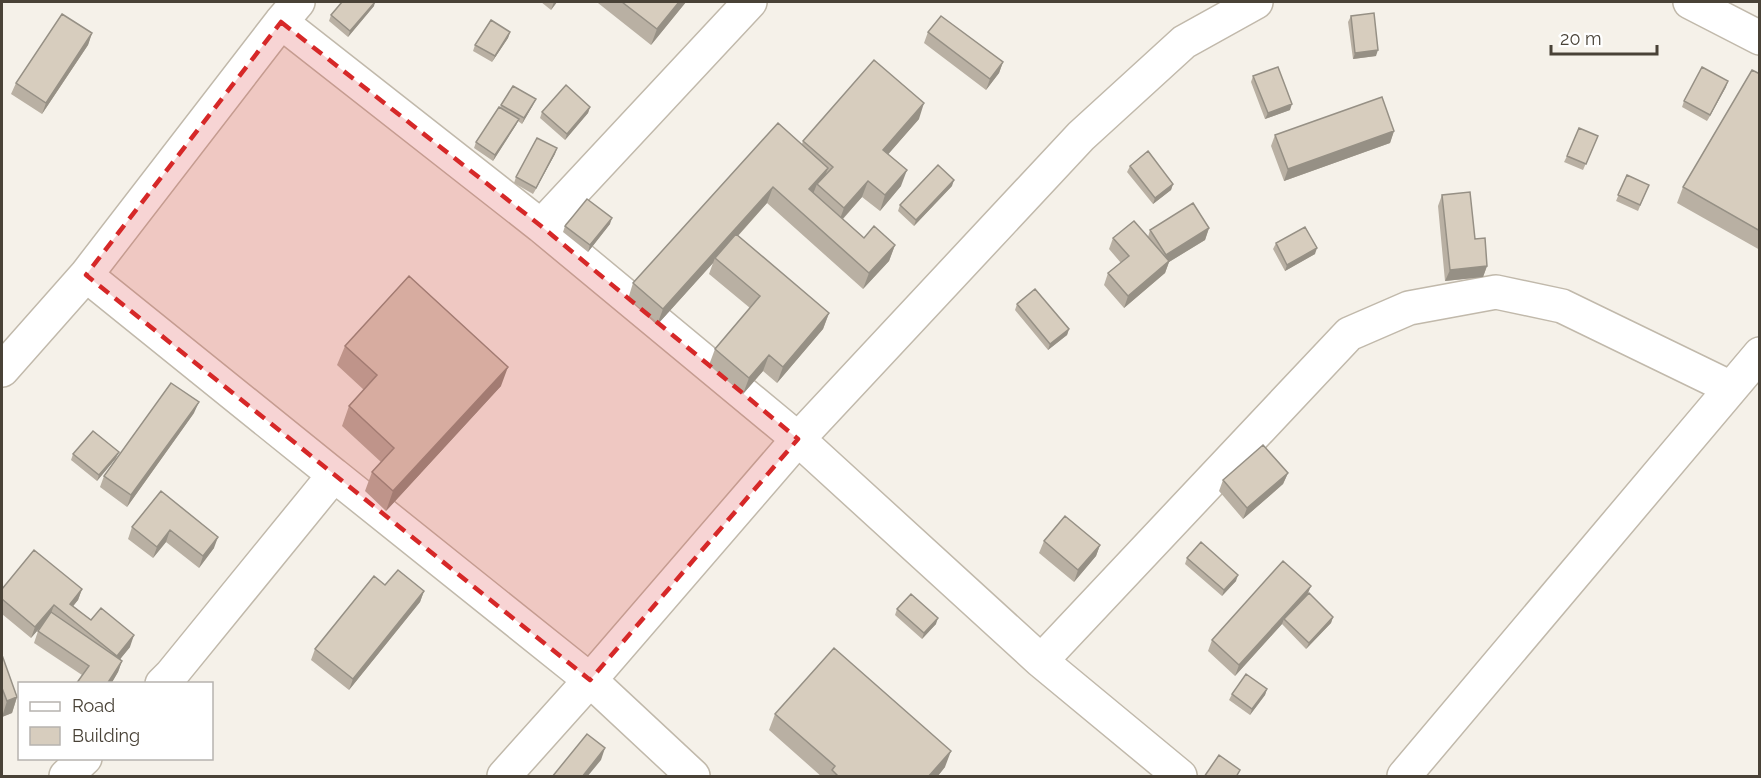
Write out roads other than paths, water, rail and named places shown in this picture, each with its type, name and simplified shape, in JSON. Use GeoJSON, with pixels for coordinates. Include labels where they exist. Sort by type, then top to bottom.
{"type":"FeatureCollection","features":[{"type":"Feature","properties":{"kind":"street"},"geometry":{"type":"LineString","coordinates":[[541,226],[750,2]]}},
{"type":"Feature","properties":{"kind":"street"},"geometry":{"type":"LineString","coordinates":[[504,777],[798,439],[1080,136],[1184,42],[1256,2]]}},
{"type":"Feature","properties":{"kind":"street"},"geometry":{"type":"LineString","coordinates":[[1690,2],[1760,38]]}},
{"type":"Feature","properties":{"kind":"street"},"geometry":{"type":"LineString","coordinates":[[2,370],[86,275],[289,12],[541,226],[798,439],[1041,661],[1180,777]]}},
{"type":"Feature","properties":{"kind":"street"},"geometry":{"type":"LineString","coordinates":[[86,275],[590,680],[693,777]]}},
{"type":"Feature","properties":{"kind":"street"},"geometry":{"type":"LineString","coordinates":[[1041,661],[1349,334],[1409,308],[1496,292],[1562,306],[1731,388]]}},
{"type":"Feature","properties":{"kind":"street"},"geometry":{"type":"LineString","coordinates":[[1404,777],[1760,354]]}},
{"type":"Feature","properties":{"kind":"street"},"geometry":{"type":"LineString","coordinates":[[164,682],[334,475]]}},
{"type":"Feature","properties":{"kind":"street"},"geometry":{"type":"LineString","coordinates":[[66,777],[84,760]]}}]}
